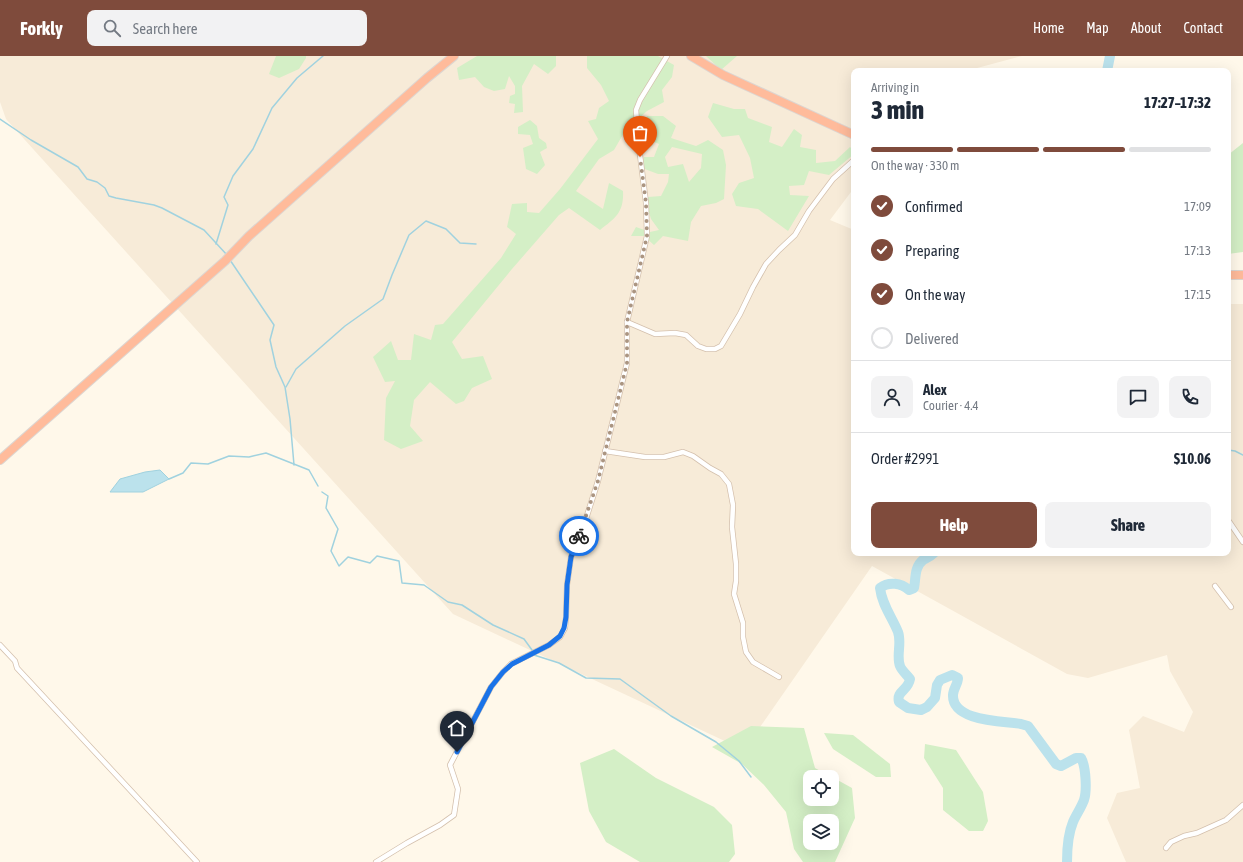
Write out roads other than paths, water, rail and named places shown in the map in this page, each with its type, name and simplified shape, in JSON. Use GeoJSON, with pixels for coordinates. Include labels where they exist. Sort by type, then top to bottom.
{"type":"FeatureCollection","features":[{"type":"Feature","properties":{"kind":"highway"},"geometry":{"type":"LineString","coordinates":[[0,460],[219,266],[249,236],[427,78],[454,56]]}},
{"type":"Feature","properties":{"kind":"highway"},"geometry":{"type":"LineString","coordinates":[[691,56],[723,75],[851,134]]}},
{"type":"Feature","properties":{"kind":"highway"},"geometry":{"type":"LineString","coordinates":[[1231,275],[1243,274]]}},
{"type":"Feature","properties":{"kind":"street"},"geometry":{"type":"LineString","coordinates":[[376,862],[440,825],[454,815],[458,789],[450,765],[491,687],[512,664],[549,645],[560,636],[564,628],[566,617],[567,585],[571,557],[584,525],[594,493],[627,363],[627,322],[647,236],[646,203],[636,110],[640,100],[667,56]]}},
{"type":"Feature","properties":{"kind":"street"},"geometry":{"type":"LineString","coordinates":[[627,322],[655,334],[675,333],[686,335],[698,346],[706,349],[715,349],[721,346],[740,314],[766,264],[795,235],[809,211],[833,179],[851,163]]}},
{"type":"Feature","properties":{"kind":"street"},"geometry":{"type":"LineString","coordinates":[[605,451],[644,457],[664,457],[683,452],[693,456],[721,474],[729,484],[734,505],[732,527],[736,564],[734,594],[743,623],[743,637],[746,652],[753,662],[779,677]]}},
{"type":"Feature","properties":{"kind":"street"},"geometry":{"type":"LineString","coordinates":[[1231,524],[1243,542]]}},
{"type":"Feature","properties":{"kind":"street"},"geometry":{"type":"LineString","coordinates":[[1215,586],[1231,607]]}},
{"type":"Feature","properties":{"kind":"street"},"geometry":{"type":"LineString","coordinates":[[0,645],[15,661],[18,668],[196,862]]}},
{"type":"Feature","properties":{"kind":"street"},"geometry":{"type":"LineString","coordinates":[[1166,848],[1171,842],[1184,836],[1197,833],[1226,820],[1243,805]]}},
{"type":"Feature","properties":{"kind":"water"},"geometry":{"type":"Polygon","coordinates":[[[160,470],[169,479],[143,492],[110,492],[120,479],[145,472],[160,470]]]}},
{"type":"Feature","properties":{"kind":"waterway"},"geometry":{"type":"LineString","coordinates":[[216,244],[228,205],[224,197],[233,176],[253,149],[272,108],[297,78],[323,56]]}},
{"type":"Feature","properties":{"kind":"waterway"},"geometry":{"type":"LineString","coordinates":[[1108,68],[1110,56]]}},
{"type":"Feature","properties":{"kind":"waterway"},"geometry":{"type":"LineString","coordinates":[[0,119],[31,140],[78,167],[87,179],[97,182],[105,188],[109,196],[162,208],[204,230],[227,255]]}},
{"type":"Feature","properties":{"kind":"waterway"},"geometry":{"type":"LineString","coordinates":[[286,387],[296,369],[345,326],[383,299],[409,235],[426,221],[446,229],[460,243],[476,244]]}},
{"type":"Feature","properties":{"kind":"waterway"},"geometry":{"type":"LineString","coordinates":[[230,260],[274,325],[270,340],[276,367],[285,387],[290,419],[294,465]]}},
{"type":"Feature","properties":{"kind":"waterway"},"geometry":{"type":"LineString","coordinates":[[1231,450],[1243,455]]}},
{"type":"Feature","properties":{"kind":"waterway"},"geometry":{"type":"LineString","coordinates":[[169,479],[183,473],[191,463],[208,464],[229,456],[249,457],[266,453],[309,470],[318,486]]}},
{"type":"Feature","properties":{"kind":"waterway"},"geometry":{"type":"LineString","coordinates":[[322,492],[328,496],[326,508],[338,529],[331,551],[339,566],[348,557],[370,563],[377,556],[399,561],[402,583],[424,585],[448,602],[462,605],[493,625],[524,639],[532,650]]}},
{"type":"Feature","properties":{"kind":"waterway"},"geometry":{"type":"LineString","coordinates":[[930,556],[923,560],[918,566],[914,588],[909,590],[899,584],[887,584],[880,588],[885,605],[898,632],[900,666],[910,679],[907,686],[899,695],[899,702],[908,708],[921,710],[927,707],[935,698],[937,685],[940,680],[952,675],[958,678],[953,695],[955,704],[961,710],[970,715],[992,721],[1028,726],[1056,764],[1061,766],[1076,758],[1081,758],[1085,772],[1085,796],[1070,832],[1067,862]]}},
{"type":"Feature","properties":{"kind":"waterway"},"geometry":{"type":"LineString","coordinates":[[534,655],[559,663],[586,678],[620,679],[671,716],[716,742],[739,761],[751,777]]}}]}
